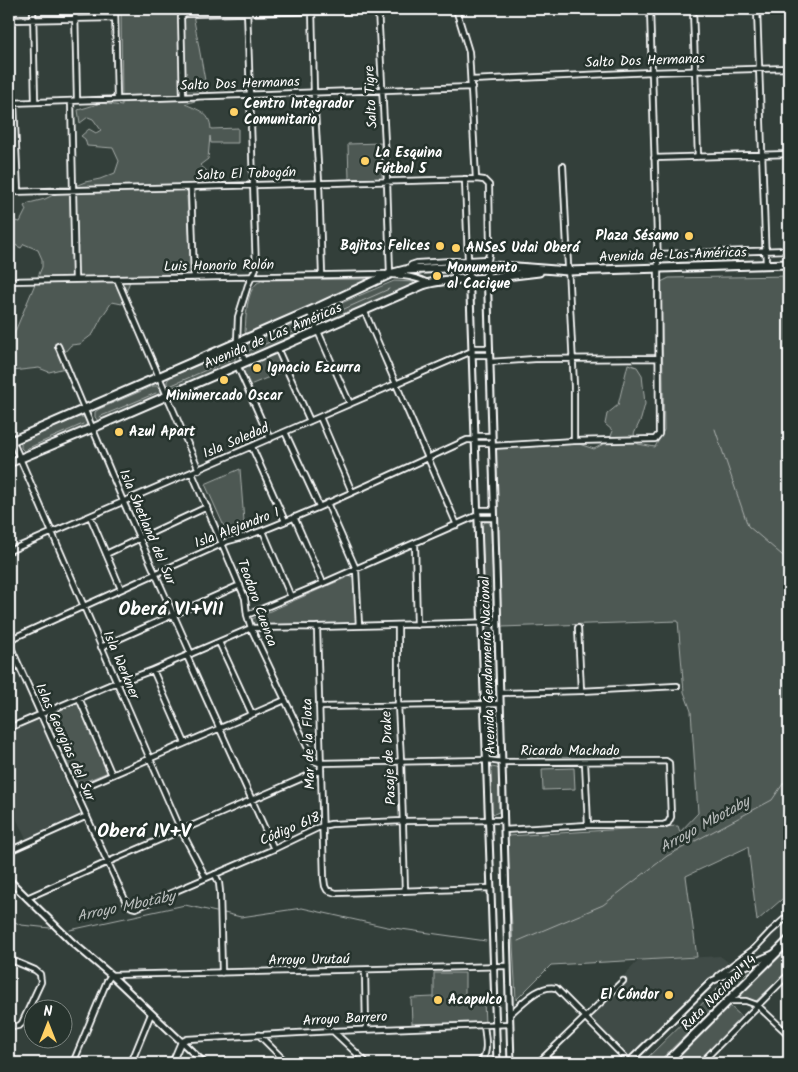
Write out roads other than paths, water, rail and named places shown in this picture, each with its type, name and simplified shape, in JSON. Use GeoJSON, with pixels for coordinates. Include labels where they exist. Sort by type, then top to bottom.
{"type":"FeatureCollection","features":[{"type":"Feature","properties":{"kind":"main road","name":"Avenida de Las Américas"},"geometry":{"type":"LineString","coordinates":[[10,438],[158,377],[390,274],[488,262],[516,267],[568,271],[789,264]]}},
{"type":"Feature","properties":{"kind":"main road","name":"Avenida de Las Américas"},"geometry":{"type":"LineString","coordinates":[[9,463],[428,283],[556,270]]}},
{"type":"Feature","properties":{"kind":"main road","name":"Ruta Nacional 14"},"geometry":{"type":"LineString","coordinates":[[672,1061],[789,940]]}},
{"type":"Feature","properties":{"kind":"street"},"geometry":{"type":"LineString","coordinates":[[32,9],[35,102]]}},
{"type":"Feature","properties":{"kind":"street"},"geometry":{"type":"LineString","coordinates":[[75,9],[77,100]]}},
{"type":"Feature","properties":{"kind":"street"},"geometry":{"type":"LineString","coordinates":[[115,9],[117,99]]}},
{"type":"Feature","properties":{"kind":"street"},"geometry":{"type":"LineString","coordinates":[[183,97],[181,17],[185,14],[247,11],[402,9]]}},
{"type":"Feature","properties":{"kind":"street"},"geometry":{"type":"LineString","coordinates":[[456,9],[469,52],[476,179]]}},
{"type":"Feature","properties":{"kind":"street"},"geometry":{"type":"LineString","coordinates":[[475,440],[492,444],[655,439],[659,434],[658,267],[650,9]]}},
{"type":"Feature","properties":{"kind":"street"},"geometry":{"type":"LineString","coordinates":[[693,9],[698,157]]}},
{"type":"Feature","properties":{"kind":"street"},"geometry":{"type":"LineString","coordinates":[[758,9],[766,264]]}},
{"type":"Feature","properties":{"kind":"street"},"geometry":{"type":"LineString","coordinates":[[312,10],[322,275]]}},
{"type":"Feature","properties":{"kind":"street","name":"Salto Tigre"},"geometry":{"type":"LineString","coordinates":[[378,10],[390,274]]}},
{"type":"Feature","properties":{"kind":"street"},"geometry":{"type":"LineString","coordinates":[[245,361],[237,342],[238,318],[248,285],[256,268],[247,11]]}},
{"type":"Feature","properties":{"kind":"street"},"geometry":{"type":"LineString","coordinates":[[9,20],[115,18]]}},
{"type":"Feature","properties":{"kind":"street","name":"Salto Dos Hermanas"},"geometry":{"type":"LineString","coordinates":[[471,80],[789,68]]}},
{"type":"Feature","properties":{"kind":"street","name":"Salto Dos Hermanas"},"geometry":{"type":"LineString","coordinates":[[12,103],[472,87]]}},
{"type":"Feature","properties":{"kind":"street"},"geometry":{"type":"LineString","coordinates":[[71,101],[75,280]]}},
{"type":"Feature","properties":{"kind":"street"},"geometry":{"type":"LineString","coordinates":[[12,103],[18,192]]}},
{"type":"Feature","properties":{"kind":"street"},"geometry":{"type":"LineString","coordinates":[[654,158],[789,154]]}},
{"type":"Feature","properties":{"kind":"street"},"geometry":{"type":"LineString","coordinates":[[563,166],[572,359],[572,441]]}},
{"type":"Feature","properties":{"kind":"street"},"geometry":{"type":"LineString","coordinates":[[465,179],[469,263]]}},
{"type":"Feature","properties":{"kind":"street","name":"Salto El Tobogán"},"geometry":{"type":"LineString","coordinates":[[9,192],[484,180],[489,185],[490,248],[488,262]]}},
{"type":"Feature","properties":{"kind":"street"},"geometry":{"type":"LineString","coordinates":[[191,187],[194,278]]}},
{"type":"Feature","properties":{"kind":"street"},"geometry":{"type":"LineString","coordinates":[[657,254],[789,250]]}},
{"type":"Feature","properties":{"kind":"street","name":"Avenida Gendarmería Nacional"},"geometry":{"type":"LineString","coordinates":[[488,262],[489,355],[512,1063]]}},
{"type":"Feature","properties":{"kind":"street","name":"Avenida Gendarmería Nacional"},"geometry":{"type":"LineString","coordinates":[[469,263],[497,1063]]}},
{"type":"Feature","properties":{"kind":"street"},"geometry":{"type":"LineString","coordinates":[[402,273],[428,283]]}},
{"type":"Feature","properties":{"kind":"street","name":"Luis Honorio Rolón"},"geometry":{"type":"LineString","coordinates":[[9,281],[390,274]]}},
{"type":"Feature","properties":{"kind":"street"},"geometry":{"type":"LineString","coordinates":[[117,279],[199,470]]}},
{"type":"Feature","properties":{"kind":"street"},"geometry":{"type":"LineString","coordinates":[[364,310],[457,525]]}},
{"type":"Feature","properties":{"kind":"street"},"geometry":{"type":"LineString","coordinates":[[309,311],[350,404]]}},
{"type":"Feature","properties":{"kind":"street","name":"Isla Shetland del Sur"},"geometry":{"type":"LineString","coordinates":[[58,346],[174,616],[218,729],[274,849]]}},
{"type":"Feature","properties":{"kind":"street"},"geometry":{"type":"LineString","coordinates":[[277,348],[310,421]]}},
{"type":"Feature","properties":{"kind":"street"},"geometry":{"type":"LineString","coordinates":[[472,351],[489,348]]}},
{"type":"Feature","properties":{"kind":"street"},"geometry":{"type":"LineString","coordinates":[[472,351],[489,355]]}},
{"type":"Feature","properties":{"kind":"street","name":"Isla Soledad"},"geometry":{"type":"LineString","coordinates":[[9,551],[472,351]]}},
{"type":"Feature","properties":{"kind":"street"},"geometry":{"type":"LineString","coordinates":[[490,362],[658,358]]}},
{"type":"Feature","properties":{"kind":"street"},"geometry":{"type":"LineString","coordinates":[[237,365],[270,439]]}},
{"type":"Feature","properties":{"kind":"street"},"geometry":{"type":"LineString","coordinates":[[320,417],[352,492]]}},
{"type":"Feature","properties":{"kind":"street"},"geometry":{"type":"LineString","coordinates":[[285,432],[319,506]]}},
{"type":"Feature","properties":{"kind":"street"},"geometry":{"type":"LineString","coordinates":[[475,440],[492,436]]}},
{"type":"Feature","properties":{"kind":"street","name":"Isla Werkner"},"geometry":{"type":"LineString","coordinates":[[10,438],[181,830],[206,878]]}},
{"type":"Feature","properties":{"kind":"street","name":"Isla Alejandro I"},"geometry":{"type":"LineString","coordinates":[[9,642],[228,541],[247,537],[286,522],[467,440],[475,440]]}},
{"type":"Feature","properties":{"kind":"street"},"geometry":{"type":"LineString","coordinates":[[252,447],[286,522]]}},
{"type":"Feature","properties":{"kind":"street","name":"Teodoro Cuenca"},"geometry":{"type":"LineString","coordinates":[[192,473],[245,598],[251,628],[314,761],[320,763]]}},
{"type":"Feature","properties":{"kind":"street"},"geometry":{"type":"LineString","coordinates":[[328,503],[356,569],[359,626]]}},
{"type":"Feature","properties":{"kind":"street"},"geometry":{"type":"LineString","coordinates":[[106,554],[207,508]]}},
{"type":"Feature","properties":{"kind":"street"},"geometry":{"type":"LineString","coordinates":[[247,615],[457,525],[478,514],[494,510]]}},
{"type":"Feature","properties":{"kind":"street"},"geometry":{"type":"LineString","coordinates":[[478,514],[494,518]]}},
{"type":"Feature","properties":{"kind":"street"},"geometry":{"type":"LineString","coordinates":[[90,516],[121,589]]}},
{"type":"Feature","properties":{"kind":"street"},"geometry":{"type":"LineString","coordinates":[[294,518],[324,583]]}},
{"type":"Feature","properties":{"kind":"street"},"geometry":{"type":"LineString","coordinates":[[263,531],[291,597]]}},
{"type":"Feature","properties":{"kind":"street"},"geometry":{"type":"LineString","coordinates":[[415,543],[417,625]]}},
{"type":"Feature","properties":{"kind":"street"},"geometry":{"type":"LineString","coordinates":[[101,647],[240,585]]}},
{"type":"Feature","properties":{"kind":"street"},"geometry":{"type":"LineString","coordinates":[[9,728],[251,628],[498,622]]}},
{"type":"Feature","properties":{"kind":"street","name":"Pasaje de Drake"},"geometry":{"type":"LineString","coordinates":[[398,625],[398,705],[402,761],[405,891]]}},
{"type":"Feature","properties":{"kind":"street","name":"Mar de la Flota"},"geometry":{"type":"LineString","coordinates":[[317,627],[324,879],[328,890],[336,893],[405,891]]}},
{"type":"Feature","properties":{"kind":"street"},"geometry":{"type":"LineString","coordinates":[[578,628],[581,691]]}},
{"type":"Feature","properties":{"kind":"street","name":"Islas Georgias del Sur"},"geometry":{"type":"LineString","coordinates":[[9,642],[127,904]]}},
{"type":"Feature","properties":{"kind":"street"},"geometry":{"type":"LineString","coordinates":[[219,642],[252,714]]}},
{"type":"Feature","properties":{"kind":"street"},"geometry":{"type":"LineString","coordinates":[[153,670],[185,743]]}},
{"type":"Feature","properties":{"kind":"street"},"geometry":{"type":"LineString","coordinates":[[500,694],[677,686]]}},
{"type":"Feature","properties":{"kind":"street"},"geometry":{"type":"LineString","coordinates":[[79,698],[112,775]]}},
{"type":"Feature","properties":{"kind":"street"},"geometry":{"type":"LineString","coordinates":[[75,791],[285,700]]}},
{"type":"Feature","properties":{"kind":"street"},"geometry":{"type":"LineString","coordinates":[[319,707],[500,704]]}},
{"type":"Feature","properties":{"kind":"street","name":"Ricardo Machado"},"geometry":{"type":"LineString","coordinates":[[320,763],[487,760],[502,762],[666,761],[669,763],[671,817],[668,823],[663,825],[588,825]]}},
{"type":"Feature","properties":{"kind":"street"},"geometry":{"type":"LineString","coordinates":[[504,830],[588,825],[585,762]]}},
{"type":"Feature","properties":{"kind":"street"},"geometry":{"type":"LineString","coordinates":[[28,898],[321,770]]}},
{"type":"Feature","properties":{"kind":"street"},"geometry":{"type":"LineString","coordinates":[[9,851],[87,816]]}},
{"type":"Feature","properties":{"kind":"street","name":"Código 618"},"geometry":{"type":"LineString","coordinates":[[127,904],[132,908],[136,908],[274,849],[322,826],[403,821],[504,820]]}},
{"type":"Feature","properties":{"kind":"street"},"geometry":{"type":"LineString","coordinates":[[215,874],[220,892],[222,973]]}},
{"type":"Feature","properties":{"kind":"street"},"geometry":{"type":"LineString","coordinates":[[9,880],[72,942],[111,975],[204,1063]]}},
{"type":"Feature","properties":{"kind":"street"},"geometry":{"type":"LineString","coordinates":[[405,891],[491,888]]}},
{"type":"Feature","properties":{"kind":"street"},"geometry":{"type":"LineString","coordinates":[[510,1014],[533,994],[549,986],[556,988],[628,1063],[712,981],[754,948],[789,915]]}},
{"type":"Feature","properties":{"kind":"street"},"geometry":{"type":"LineString","coordinates":[[716,978],[778,952]]}},
{"type":"Feature","properties":{"kind":"street"},"geometry":{"type":"LineString","coordinates":[[9,959],[35,970],[40,974],[41,982],[22,1023],[15,1026],[9,1024]]}},
{"type":"Feature","properties":{"kind":"street","name":"Arroyo Urutaú"},"geometry":{"type":"LineString","coordinates":[[111,975],[508,966]]}},
{"type":"Feature","properties":{"kind":"street"},"geometry":{"type":"LineString","coordinates":[[365,970],[366,1029]]}},
{"type":"Feature","properties":{"kind":"street"},"geometry":{"type":"LineString","coordinates":[[701,1063],[789,974]]}},
{"type":"Feature","properties":{"kind":"street"},"geometry":{"type":"LineString","coordinates":[[74,1063],[111,975]]}},
{"type":"Feature","properties":{"kind":"street"},"geometry":{"type":"LineString","coordinates":[[538,1063],[623,980]]}},
{"type":"Feature","properties":{"kind":"street"},"geometry":{"type":"LineString","coordinates":[[729,1001],[746,1001],[757,1005],[789,1035]]}},
{"type":"Feature","properties":{"kind":"street"},"geometry":{"type":"LineString","coordinates":[[131,1063],[151,1014]]}},
{"type":"Feature","properties":{"kind":"street","name":"Arroyo Barrero"},"geometry":{"type":"LineString","coordinates":[[181,1042],[187,1039],[366,1029],[510,1024]]}},
{"type":"Feature","properties":{"kind":"street"},"geometry":{"type":"LineString","coordinates":[[479,1063],[485,1056],[486,1049],[484,1025]]}},
{"type":"Feature","properties":{"kind":"street"},"geometry":{"type":"LineString","coordinates":[[333,1031],[367,1063]]}},
{"type":"Feature","properties":{"kind":"street"},"geometry":{"type":"LineString","coordinates":[[258,1036],[288,1063]]}},
{"type":"Feature","properties":{"kind":"street"},"geometry":{"type":"LineString","coordinates":[[172,1063],[181,1042]]}},
{"type":"Feature","properties":{"kind":"waterway"},"geometry":{"type":"LineString","coordinates":[[324,318],[389,289]]}},
{"type":"Feature","properties":{"kind":"waterway"},"geometry":{"type":"LineString","coordinates":[[248,351],[301,329]]}},
{"type":"Feature","properties":{"kind":"waterway"},"geometry":{"type":"LineString","coordinates":[[172,385],[231,359]]}},
{"type":"Feature","properties":{"kind":"waterway"},"geometry":{"type":"LineString","coordinates":[[99,417],[156,393]]}},
{"type":"Feature","properties":{"kind":"waterway"},"geometry":{"type":"LineString","coordinates":[[26,449],[83,424]]}},
{"type":"Feature","properties":{"kind":"waterway","name":"Arroyo Mbotaby"},"geometry":{"type":"LineString","coordinates":[[715,429],[748,526],[789,561]]}},
{"type":"Feature","properties":{"kind":"waterway","name":"Arroyo Mbotaby"},"geometry":{"type":"LineString","coordinates":[[518,941],[603,905],[667,856],[772,800],[789,775]]}},
{"type":"Feature","properties":{"kind":"waterway","name":"Arroyo Mbotaby"},"geometry":{"type":"LineString","coordinates":[[70,930],[185,905],[216,912]]}},
{"type":"Feature","properties":{"kind":"waterway","name":"Arroyo Mbotaby"},"geometry":{"type":"LineString","coordinates":[[224,913],[241,917],[302,908],[387,927],[486,941]]}},
{"type":"Feature","properties":{"kind":"waterway","name":"Arroyo Mbotaby"},"geometry":{"type":"LineString","coordinates":[[9,919],[21,925],[50,928]]}},
{"type":"Feature","properties":{"kind":"place","name":"Centro Integrador Comunitario"},"geometry":{"type":"Point","coordinates":[234,112]}},
{"type":"Feature","properties":{"kind":"place","name":"La Esquina Fútbol 5"},"geometry":{"type":"Point","coordinates":[365,161]}},
{"type":"Feature","properties":{"kind":"place","name":"Plaza Sésamo"},"geometry":{"type":"Point","coordinates":[689,236]}},
{"type":"Feature","properties":{"kind":"place","name":"Bajitos Felices"},"geometry":{"type":"Point","coordinates":[440,246]}},
{"type":"Feature","properties":{"kind":"place","name":"ANSeS Udai Oberá"},"geometry":{"type":"Point","coordinates":[456,248]}},
{"type":"Feature","properties":{"kind":"place","name":"Monumento al Cacique"},"geometry":{"type":"Point","coordinates":[437,276]}},
{"type":"Feature","properties":{"kind":"place","name":"Ignacio Ezcurra"},"geometry":{"type":"Point","coordinates":[257,368]}},
{"type":"Feature","properties":{"kind":"place","name":"Minimercado Oscar"},"geometry":{"type":"Point","coordinates":[224,380]}},
{"type":"Feature","properties":{"kind":"place","name":"Azul Apart"},"geometry":{"type":"Point","coordinates":[119,432]}},
{"type":"Feature","properties":{"kind":"place","name":"El Cóndor"},"geometry":{"type":"Point","coordinates":[669,995]}},
{"type":"Feature","properties":{"kind":"place","name":"Acapulco"},"geometry":{"type":"Point","coordinates":[438,1000]}},
{"type":"Feature","properties":{"kind":"district","name":"Oberá VI+VII"},"geometry":{"type":"Point","coordinates":[171,610]}},
{"type":"Feature","properties":{"kind":"district","name":"Oberá IV+V"},"geometry":{"type":"Point","coordinates":[144,832]}}]}
